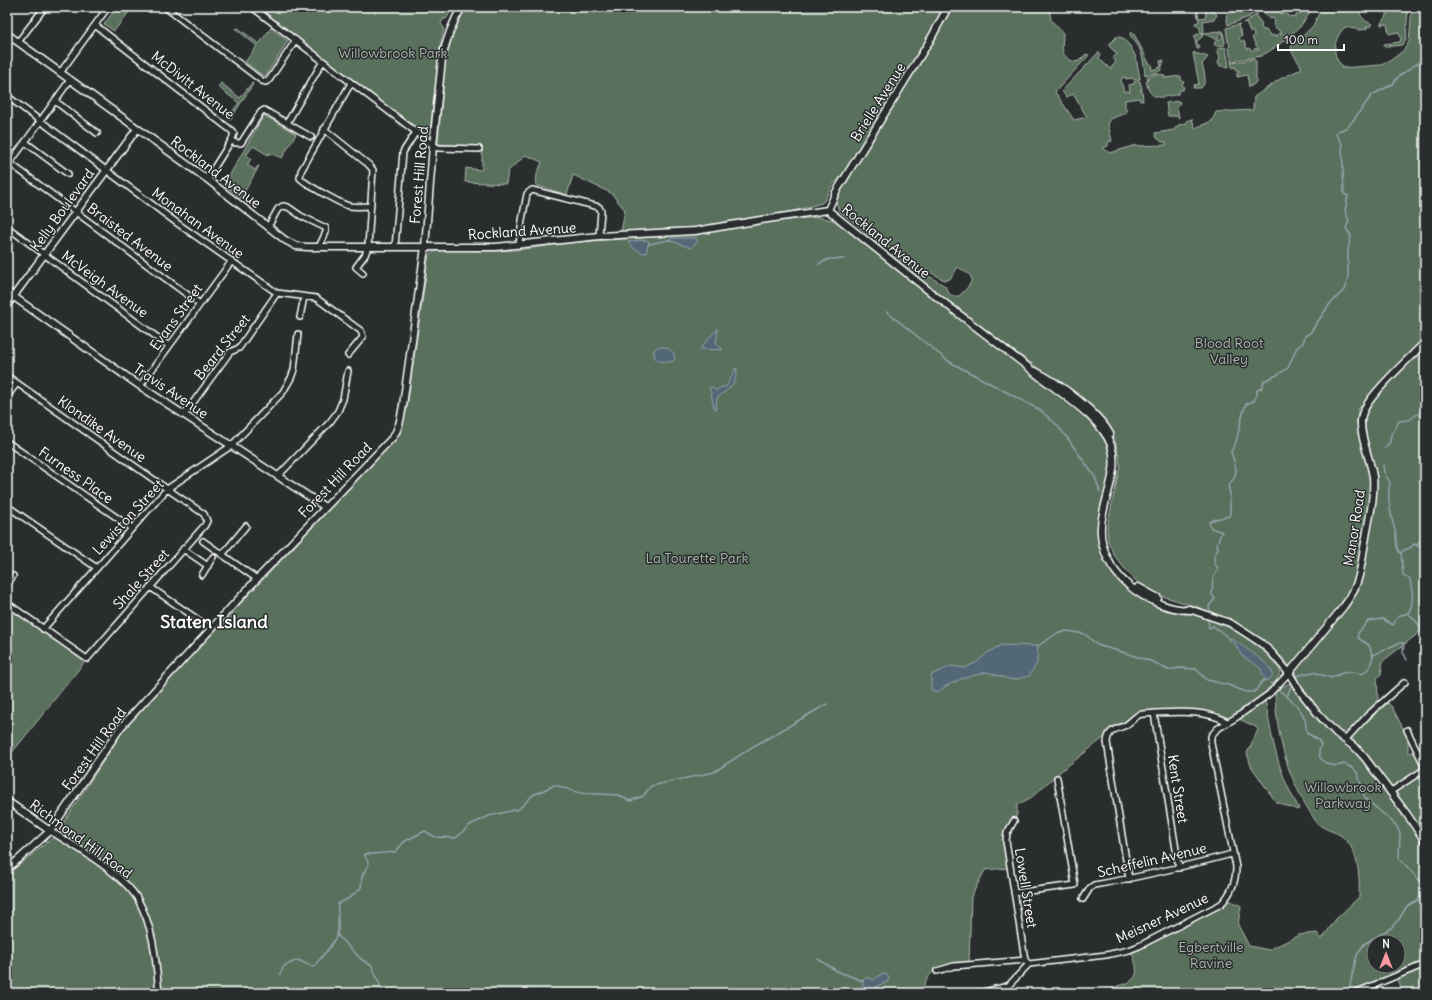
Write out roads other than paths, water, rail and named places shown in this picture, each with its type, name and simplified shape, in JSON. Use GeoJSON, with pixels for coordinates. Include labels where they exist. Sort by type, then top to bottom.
{"type":"FeatureCollection","features":[{"type":"Feature","properties":{"kind":"street"},"geometry":{"type":"LineString","coordinates":[[60,73],[108,7]]}},
{"type":"Feature","properties":{"kind":"street"},"geometry":{"type":"LineString","coordinates":[[164,7],[262,81],[266,82],[270,80],[296,40]]}},
{"type":"Feature","properties":{"kind":"street"},"geometry":{"type":"LineString","coordinates":[[252,7],[433,145],[438,148],[479,149]]}},
{"type":"Feature","properties":{"kind":"street","name":"Forest Hill Road"},"geometry":{"type":"LineString","coordinates":[[7,868],[50,831],[121,727],[257,579],[392,437],[398,428],[409,367],[425,247],[433,145],[442,59],[445,45],[454,21],[462,7]]}},
{"type":"Feature","properties":{"kind":"street","name":"Brielle Avenue"},"geometry":{"type":"LineString","coordinates":[[828,210],[836,192],[930,42],[948,7]]}},
{"type":"Feature","properties":{"kind":"street"},"geometry":{"type":"LineString","coordinates":[[18,42],[43,8]]}},
{"type":"Feature","properties":{"kind":"street","name":"McDivitt Avenue"},"geometry":{"type":"LineString","coordinates":[[95,25],[232,131],[234,134],[231,141],[207,179]]}},
{"type":"Feature","properties":{"kind":"street","name":"Rockland Avenue"},"geometry":{"type":"LineString","coordinates":[[7,34],[207,179],[285,240],[293,245],[301,247],[496,247],[599,236],[695,231],[828,210],[935,296],[1028,367],[1043,375],[1080,402],[1101,422],[1113,440],[1118,456],[1117,469],[1107,510],[1105,528],[1107,545],[1120,569],[1133,584],[1141,590],[1162,600],[1224,621],[1250,635],[1271,652],[1289,673],[1318,714],[1365,758],[1425,841]]}},
{"type":"Feature","properties":{"kind":"street"},"geometry":{"type":"LineString","coordinates":[[287,123],[323,61]]}},
{"type":"Feature","properties":{"kind":"street"},"geometry":{"type":"LineString","coordinates":[[8,164],[70,80]]}},
{"type":"Feature","properties":{"kind":"street"},"geometry":{"type":"LineString","coordinates":[[351,83],[301,171],[300,178],[317,190],[348,206],[371,206]]}},
{"type":"Feature","properties":{"kind":"street","name":"Monahan Avenue"},"geometry":{"type":"LineString","coordinates":[[7,96],[177,223],[277,293],[316,298],[361,331],[363,337],[348,355]]}},
{"type":"Feature","properties":{"kind":"street"},"geometry":{"type":"LineString","coordinates":[[55,101],[97,133]]}},
{"type":"Feature","properties":{"kind":"street"},"geometry":{"type":"LineString","coordinates":[[231,141],[241,143],[263,111],[266,111],[311,137]]}},
{"type":"Feature","properties":{"kind":"street","name":"Kelly Boulevard"},"geometry":{"type":"LineString","coordinates":[[7,305],[137,129]]}},
{"type":"Feature","properties":{"kind":"street"},"geometry":{"type":"LineString","coordinates":[[324,129],[371,167],[373,174],[368,247],[365,255],[356,267],[364,273]]}},
{"type":"Feature","properties":{"kind":"street"},"geometry":{"type":"LineString","coordinates":[[395,247],[403,152],[416,132]]}},
{"type":"Feature","properties":{"kind":"street"},"geometry":{"type":"LineString","coordinates":[[25,142],[68,174]]}},
{"type":"Feature","properties":{"kind":"street","name":"Braisted Avenue"},"geometry":{"type":"LineString","coordinates":[[8,164],[200,304]]}},
{"type":"Feature","properties":{"kind":"street"},"geometry":{"type":"LineString","coordinates":[[519,245],[527,194],[532,190],[600,208],[599,236]]}},
{"type":"Feature","properties":{"kind":"street"},"geometry":{"type":"LineString","coordinates":[[268,227],[278,209],[281,206],[286,206],[301,216],[326,228],[326,232],[319,247]]}},
{"type":"Feature","properties":{"kind":"street","name":"McVeigh Avenue"},"geometry":{"type":"LineString","coordinates":[[7,227],[169,346]]}},
{"type":"Feature","properties":{"kind":"street","name":"Evans Street"},"geometry":{"type":"LineString","coordinates":[[140,386],[231,262]]}},
{"type":"Feature","properties":{"kind":"street","name":"Travis Avenue"},"geometry":{"type":"LineString","coordinates":[[7,292],[140,386],[325,507]]}},
{"type":"Feature","properties":{"kind":"street","name":"Beard Street"},"geometry":{"type":"LineString","coordinates":[[184,415],[230,352],[239,348],[277,293]]}},
{"type":"Feature","properties":{"kind":"street"},"geometry":{"type":"LineString","coordinates":[[300,317],[304,297]]}},
{"type":"Feature","properties":{"kind":"street","name":"Lewiston Street"},"geometry":{"type":"LineString","coordinates":[[43,629],[167,489],[231,446],[283,392],[291,378],[296,362],[298,334]]}},
{"type":"Feature","properties":{"kind":"street","name":"Manor Road"},"geometry":{"type":"LineString","coordinates":[[1289,673],[1344,606],[1358,579],[1374,485],[1361,426],[1362,413],[1365,407],[1385,384],[1425,342]]}},
{"type":"Feature","properties":{"kind":"street"},"geometry":{"type":"LineString","coordinates":[[278,476],[330,422],[338,411],[343,399],[348,371]]}},
{"type":"Feature","properties":{"kind":"street","name":"Klondike Avenue"},"geometry":{"type":"LineString","coordinates":[[7,376],[204,514]]}},
{"type":"Feature","properties":{"kind":"street"},"geometry":{"type":"LineString","coordinates":[[7,397],[17,383]]}},
{"type":"Feature","properties":{"kind":"street","name":"Furness Place"},"geometry":{"type":"LineString","coordinates":[[7,442],[132,528]]}},
{"type":"Feature","properties":{"kind":"street"},"geometry":{"type":"LineString","coordinates":[[7,506],[97,568]]}},
{"type":"Feature","properties":{"kind":"street","name":"Shale Street"},"geometry":{"type":"LineString","coordinates":[[43,629],[87,659],[131,606],[150,587],[205,524],[207,518],[204,514]]}},
{"type":"Feature","properties":{"kind":"street"},"geometry":{"type":"LineString","coordinates":[[222,555],[246,526]]}},
{"type":"Feature","properties":{"kind":"street"},"geometry":{"type":"LineString","coordinates":[[203,541],[257,579]]}},
{"type":"Feature","properties":{"kind":"street"},"geometry":{"type":"LineString","coordinates":[[183,549],[208,566]]}},
{"type":"Feature","properties":{"kind":"street"},"geometry":{"type":"LineString","coordinates":[[202,575],[213,557]]}},
{"type":"Feature","properties":{"kind":"street"},"geometry":{"type":"LineString","coordinates":[[7,584],[13,576]]}},
{"type":"Feature","properties":{"kind":"street"},"geometry":{"type":"LineString","coordinates":[[150,587],[212,629]]}},
{"type":"Feature","properties":{"kind":"street"},"geometry":{"type":"LineString","coordinates":[[7,603],[43,629]]}},
{"type":"Feature","properties":{"kind":"street","name":"Meisner Avenue"},"geometry":{"type":"LineString","coordinates":[[937,971],[954,966],[1027,962],[1106,955],[1128,950],[1215,907],[1228,896],[1235,881],[1236,867],[1232,854],[1211,736],[1217,728],[1237,717],[1269,694],[1289,673]]}},
{"type":"Feature","properties":{"kind":"street"},"geometry":{"type":"LineString","coordinates":[[1345,740],[1368,715],[1405,682]]}},
{"type":"Feature","properties":{"kind":"street"},"geometry":{"type":"LineString","coordinates":[[1129,879],[1107,742],[1108,735],[1115,729],[1124,726],[1138,716],[1154,713],[1176,712],[1200,714],[1218,717],[1227,722]]}},
{"type":"Feature","properties":{"kind":"street","name":"Kent Street"},"geometry":{"type":"LineString","coordinates":[[1154,713],[1179,868]]}},
{"type":"Feature","properties":{"kind":"street"},"geometry":{"type":"LineString","coordinates":[[1390,792],[1425,768],[1407,730]]}},
{"type":"Feature","properties":{"kind":"street"},"geometry":{"type":"LineString","coordinates":[[1014,893],[1075,885],[1057,778]]}},
{"type":"Feature","properties":{"kind":"street","name":"Richmond Hill Road"},"geometry":{"type":"LineString","coordinates":[[7,801],[107,869],[129,888],[137,898],[148,922],[154,946],[159,993]]}},
{"type":"Feature","properties":{"kind":"street","name":"Lowell Street"},"geometry":{"type":"LineString","coordinates":[[1014,821],[1007,833],[1006,841],[1027,962]]}},
{"type":"Feature","properties":{"kind":"street","name":"Scheffelin Avenue"},"geometry":{"type":"LineString","coordinates":[[1084,900],[1090,888],[1094,885],[1179,868],[1232,854]]}},
{"type":"Feature","properties":{"kind":"street"},"geometry":{"type":"LineString","coordinates":[[1006,993],[1008,986],[1027,962]]}},
{"type":"Feature","properties":{"kind":"street"},"geometry":{"type":"LineString","coordinates":[[1355,993],[1425,964]]}},
{"type":"Feature","properties":{"kind":"street"},"geometry":{"type":"LineString","coordinates":[[980,993],[1008,986]]}},
{"type":"Feature","properties":{"kind":"water"},"geometry":{"type":"Polygon","coordinates":[[[671,238],[696,238],[698,241],[691,248],[669,240],[671,238]]]}},
{"type":"Feature","properties":{"kind":"water"},"geometry":{"type":"Polygon","coordinates":[[[643,240],[649,241],[646,253],[636,250],[628,242],[643,240]]]}},
{"type":"Feature","properties":{"kind":"water"},"geometry":{"type":"Polygon","coordinates":[[[718,329],[716,343],[723,350],[700,349],[711,336],[718,329]]]}},
{"type":"Feature","properties":{"kind":"water"},"geometry":{"type":"Polygon","coordinates":[[[657,347],[669,349],[673,353],[675,359],[672,362],[658,361],[654,356],[654,350],[657,347]]]}},
{"type":"Feature","properties":{"kind":"water"},"geometry":{"type":"Polygon","coordinates":[[[736,368],[735,380],[728,389],[717,398],[716,410],[713,405],[709,388],[712,387],[716,391],[721,387],[726,387],[736,368]]]}},
{"type":"Feature","properties":{"kind":"water"},"geometry":{"type":"Polygon","coordinates":[[[1231,638],[1267,664],[1273,674],[1270,679],[1263,681],[1265,679],[1260,668],[1241,655],[1235,644],[1229,640],[1231,638]]]}},
{"type":"Feature","properties":{"kind":"water"},"geometry":{"type":"Polygon","coordinates":[[[1001,645],[1038,646],[1037,663],[1029,676],[1012,680],[987,672],[961,679],[946,686],[938,692],[931,690],[931,675],[951,666],[965,668],[977,662],[987,653],[1001,645]]]}},
{"type":"Feature","properties":{"kind":"water"},"geometry":{"type":"Polygon","coordinates":[[[881,974],[886,974],[889,978],[887,982],[877,986],[877,993],[862,993],[863,981],[866,977],[874,980],[881,974]]]}},
{"type":"Feature","properties":{"kind":"waterway"},"geometry":{"type":"LineString","coordinates":[[1425,26],[1423,30],[1425,43]]}},
{"type":"Feature","properties":{"kind":"waterway"},"geometry":{"type":"LineString","coordinates":[[1210,612],[1209,606],[1215,599],[1212,595],[1213,578],[1219,569],[1214,562],[1214,557],[1218,549],[1217,543],[1222,532],[1211,528],[1209,522],[1230,516],[1230,494],[1228,485],[1236,474],[1231,452],[1236,442],[1246,404],[1254,401],[1257,390],[1262,388],[1264,381],[1288,368],[1297,347],[1303,343],[1305,336],[1310,333],[1329,305],[1344,290],[1348,278],[1348,249],[1351,236],[1346,228],[1349,221],[1345,211],[1348,196],[1344,194],[1342,144],[1335,133],[1348,127],[1372,95],[1393,84],[1399,76],[1418,63],[1425,53]]}},
{"type":"Feature","properties":{"kind":"waterway"},"geometry":{"type":"LineString","coordinates":[[649,244],[669,240]]}},
{"type":"Feature","properties":{"kind":"waterway"},"geometry":{"type":"LineString","coordinates":[[819,264],[829,259],[844,259]]}},
{"type":"Feature","properties":{"kind":"waterway"},"geometry":{"type":"LineString","coordinates":[[887,312],[948,361],[1040,410],[1057,425],[1068,439],[1095,477],[1100,492]]}},
{"type":"Feature","properties":{"kind":"waterway"},"geometry":{"type":"LineString","coordinates":[[1385,448],[1390,442],[1391,434],[1399,421],[1409,420],[1419,413],[1425,414]]}},
{"type":"Feature","properties":{"kind":"waterway"},"geometry":{"type":"LineString","coordinates":[[1383,465],[1384,472],[1390,483],[1390,509],[1397,547],[1400,553]]}},
{"type":"Feature","properties":{"kind":"waterway"},"geometry":{"type":"LineString","coordinates":[[1417,545],[1425,534]]}},
{"type":"Feature","properties":{"kind":"waterway"},"geometry":{"type":"LineString","coordinates":[[1296,676],[1313,672],[1331,678],[1342,673],[1352,672],[1362,674],[1369,668],[1373,657],[1369,645],[1358,638],[1358,633],[1368,621],[1383,619],[1393,625],[1398,616],[1408,613],[1412,605],[1412,592],[1410,579],[1403,575],[1401,553],[1414,544],[1425,550]]}},
{"type":"Feature","properties":{"kind":"waterway"},"geometry":{"type":"LineString","coordinates":[[1409,614],[1425,634]]}},
{"type":"Feature","properties":{"kind":"waterway"},"geometry":{"type":"LineString","coordinates":[[1208,620],[1209,628],[1213,626],[1230,639]]}},
{"type":"Feature","properties":{"kind":"waterway"},"geometry":{"type":"LineString","coordinates":[[1038,646],[1056,634],[1067,631],[1085,634],[1097,645],[1153,662],[1168,670],[1179,668],[1196,669],[1207,680],[1228,685],[1246,692],[1254,692],[1263,681]]}},
{"type":"Feature","properties":{"kind":"waterway"},"geometry":{"type":"LineString","coordinates":[[1373,655],[1399,643],[1404,643],[1403,652],[1407,660]]}},
{"type":"Feature","properties":{"kind":"waterway"},"geometry":{"type":"LineString","coordinates":[[1287,697],[1291,686]]}},
{"type":"Feature","properties":{"kind":"waterway"},"geometry":{"type":"LineString","coordinates":[[1280,691],[1301,711],[1305,720],[1307,733],[1318,740],[1321,745],[1319,751],[1320,758],[1326,763],[1336,766],[1345,764],[1357,772],[1365,798],[1396,825],[1400,833],[1399,858],[1420,881],[1424,891],[1418,900],[1407,906],[1391,928],[1364,944],[1357,955],[1348,993]]}},
{"type":"Feature","properties":{"kind":"waterway"},"geometry":{"type":"LineString","coordinates":[[280,974],[284,966],[298,960],[313,967],[332,944],[338,930],[338,904],[349,898],[361,888],[362,876],[369,864],[364,854],[395,852],[405,841],[425,831],[435,837],[456,838],[470,825],[489,816],[519,809],[533,795],[555,785],[580,793],[618,795],[630,801],[643,796],[651,786],[714,772],[754,746],[827,704]]}},
{"type":"Feature","properties":{"kind":"waterway"},"geometry":{"type":"LineString","coordinates":[[337,935],[361,959],[372,966],[383,992]]}},
{"type":"Feature","properties":{"kind":"waterway"},"geometry":{"type":"LineString","coordinates":[[818,959],[837,971],[863,981]]}},
{"type":"Feature","properties":{"kind":"district","name":"Staten Island"},"geometry":{"type":"Point","coordinates":[214,622]}},
{"type":"Feature","properties":{"kind":"park label","name":"Willowbrook Park"},"geometry":{"type":"Point","coordinates":[393,53]}},
{"type":"Feature","properties":{"kind":"park label","name":"Blood Root Valley"},"geometry":{"type":"Point","coordinates":[1229,352]}},
{"type":"Feature","properties":{"kind":"park label","name":"La Tourette Park"},"geometry":{"type":"Point","coordinates":[697,558]}},
{"type":"Feature","properties":{"kind":"park label","name":"Willowbrook Parkway"},"geometry":{"type":"Point","coordinates":[1343,796]}},
{"type":"Feature","properties":{"kind":"park label","name":"Egbertville Ravine"},"geometry":{"type":"Point","coordinates":[1211,956]}}]}
